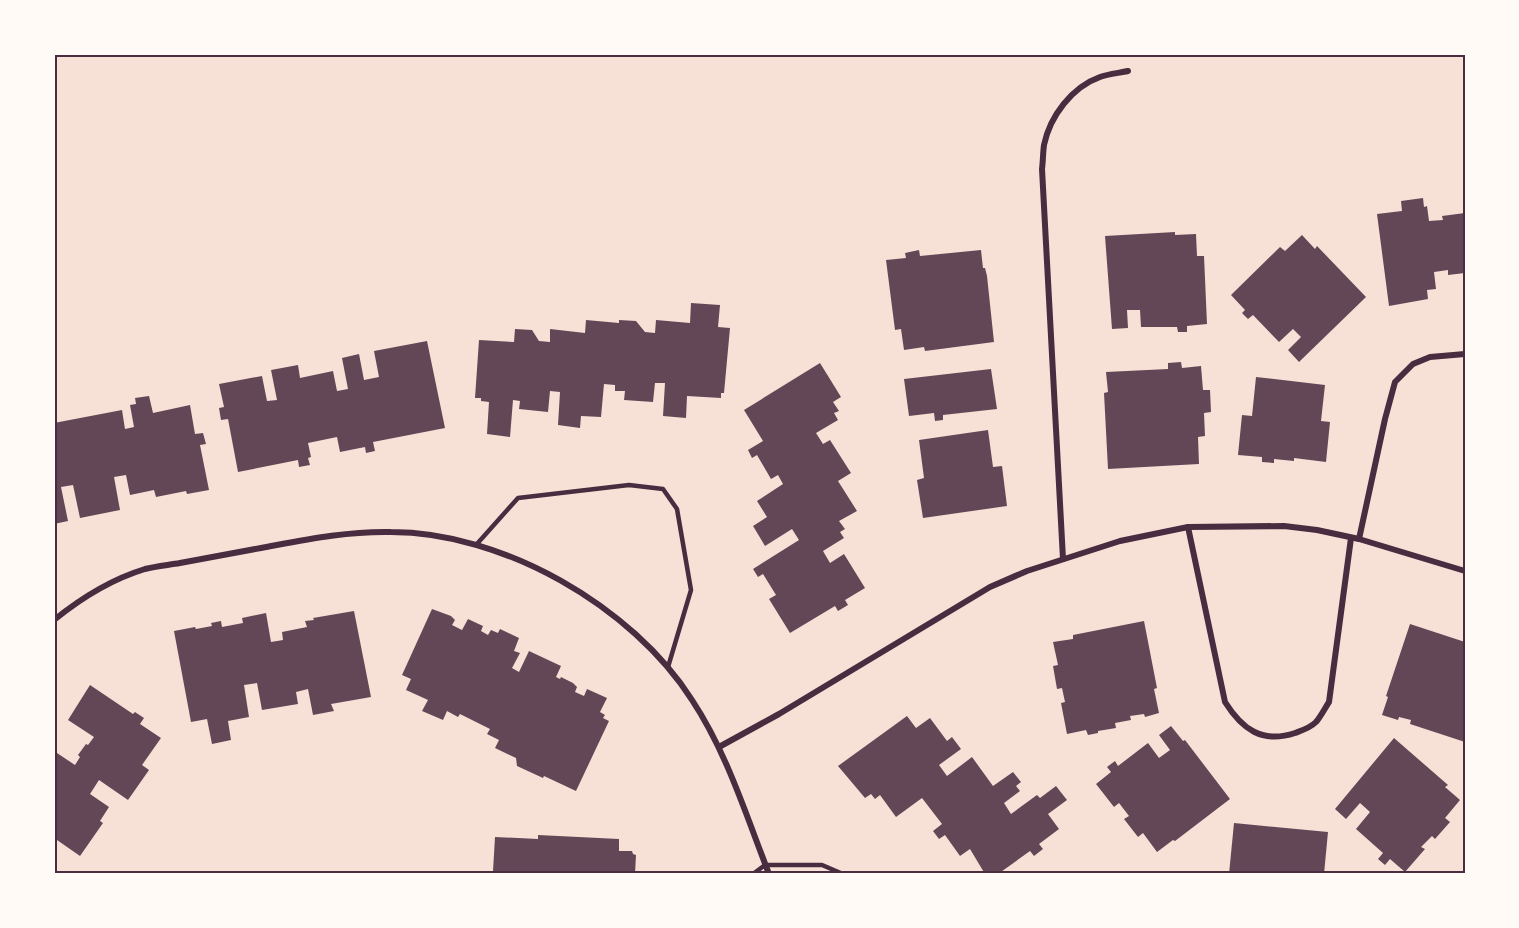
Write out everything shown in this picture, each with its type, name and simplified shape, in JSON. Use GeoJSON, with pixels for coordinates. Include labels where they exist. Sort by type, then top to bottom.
{"type":"FeatureCollection","features":[{"type":"Feature","properties":{"kind":"street"},"geometry":{"type":"LineString","coordinates":[[1063,559],[1042,169],[1044,144],[1054,117],[1073,93],[1101,76],[1128,71]]}},
{"type":"Feature","properties":{"kind":"street"},"geometry":{"type":"LineString","coordinates":[[1359,539],[1384,419],[1395,382],[1413,364],[1431,357],[1465,354]]}},
{"type":"Feature","properties":{"kind":"street"},"geometry":{"type":"LineString","coordinates":[[719,747],[779,714],[990,587],[1027,571],[1120,541],[1188,527],[1284,526],[1359,539],[1465,571]]}},
{"type":"Feature","properties":{"kind":"street"},"geometry":{"type":"LineString","coordinates":[[1188,527],[1225,702],[1236,719],[1257,734],[1271,738],[1284,737],[1306,729],[1315,723],[1329,702],[1351,538]]}},
{"type":"Feature","properties":{"kind":"street"},"geometry":{"type":"LineString","coordinates":[[54,620],[104,586],[145,569],[339,533],[392,532],[441,536],[476,545],[533,565],[585,595],[622,623],[668,667],[692,699],[719,747],[769,874]]}},
{"type":"Feature","properties":{"kind":"lane"},"geometry":{"type":"LineString","coordinates":[[476,545],[518,498],[629,485],[663,489],[677,509],[691,590],[668,667]]}},
{"type":"Feature","properties":{"kind":"lane"},"geometry":{"type":"LineString","coordinates":[[753,874],[765,865],[822,865],[843,874]]}},
{"type":"Feature","properties":{"kind":"building"},"geometry":{"type":"Polygon","coordinates":[[[1423,198],[1424,207],[1427,206],[1429,221],[1443,220],[1442,216],[1465,213],[1465,273],[1448,275],[1448,270],[1434,272],[1436,289],[1427,290],[1428,299],[1389,306],[1377,214],[1402,211],[1401,201],[1423,198]]]}},
{"type":"Feature","properties":{"kind":"building"},"geometry":{"type":"Polygon","coordinates":[[[1175,232],[1175,235],[1196,234],[1197,256],[1204,256],[1207,324],[1187,326],[1187,332],[1178,332],[1177,327],[1141,327],[1140,310],[1127,310],[1128,328],[1112,329],[1105,236],[1175,232]]]}},
{"type":"Feature","properties":{"kind":"building"},"geometry":{"type":"Polygon","coordinates":[[[1302,235],[1315,249],[1317,246],[1366,297],[1299,362],[1288,350],[1301,337],[1293,329],[1279,342],[1253,315],[1248,319],[1242,313],[1245,310],[1231,295],[1280,247],[1285,251],[1302,235]]]}},
{"type":"Feature","properties":{"kind":"building"},"geometry":{"type":"Polygon","coordinates":[[[919,250],[920,256],[981,250],[983,268],[987,276],[994,342],[925,351],[924,347],[904,350],[901,329],[895,330],[886,260],[906,258],[905,253],[919,250]]]}},
{"type":"Feature","properties":{"kind":"building"},"geometry":{"type":"Polygon","coordinates":[[[691,303],[720,305],[718,327],[730,328],[724,393],[721,393],[721,398],[687,396],[686,418],[663,416],[665,383],[655,383],[653,402],[624,400],[625,391],[615,391],[615,385],[604,384],[601,417],[581,416],[580,428],[558,425],[560,392],[550,391],[548,412],[519,409],[520,401],[513,400],[510,437],[487,434],[489,402],[475,398],[479,340],[514,342],[515,329],[532,330],[539,341],[550,342],[550,329],[585,333],[586,320],[619,323],[619,320],[636,321],[645,332],[655,333],[656,320],[690,323],[691,303]]]}},
{"type":"Feature","properties":{"kind":"building"},"geometry":{"type":"Polygon","coordinates":[[[427,341],[445,428],[373,442],[375,451],[366,453],[365,447],[340,452],[337,437],[308,443],[310,465],[299,467],[298,460],[238,472],[228,419],[221,420],[219,408],[224,407],[219,384],[262,376],[267,401],[277,400],[271,370],[298,365],[300,378],[333,371],[337,391],[348,389],[342,358],[359,354],[364,380],[379,377],[374,351],[427,341]]]}},
{"type":"Feature","properties":{"kind":"building"},"geometry":{"type":"Polygon","coordinates":[[[1181,362],[1182,368],[1201,366],[1203,390],[1210,390],[1211,412],[1204,413],[1205,436],[1198,437],[1199,464],[1108,469],[1104,393],[1108,392],[1106,372],[1168,369],[1168,363],[1181,362]]]}},
{"type":"Feature","properties":{"kind":"building"},"geometry":{"type":"Polygon","coordinates":[[[820,363],[841,397],[833,402],[839,411],[834,413],[838,420],[816,433],[823,444],[830,440],[851,473],[838,481],[857,511],[839,521],[845,529],[840,532],[844,538],[823,551],[830,563],[844,554],[865,588],[845,600],[848,605],[838,611],[835,606],[790,633],[769,599],[776,595],[763,574],[758,577],[753,569],[799,540],[792,529],[765,546],[753,526],[767,517],[757,501],[783,484],[778,475],[771,479],[757,455],[752,458],[748,450],[763,441],[744,410],[820,363]]]}},
{"type":"Feature","properties":{"kind":"building"},"geometry":{"type":"Polygon","coordinates":[[[991,369],[997,409],[943,415],[943,420],[935,421],[934,413],[909,416],[904,379],[991,369]]]}},
{"type":"Feature","properties":{"kind":"building"},"geometry":{"type":"Polygon","coordinates":[[[1256,377],[1325,385],[1321,421],[1330,422],[1326,462],[1294,458],[1294,461],[1274,459],[1274,463],[1262,462],[1262,457],[1238,455],[1242,415],[1252,416],[1256,377]]]}},
{"type":"Feature","properties":{"kind":"building"},"geometry":{"type":"Polygon","coordinates":[[[149,396],[153,413],[190,405],[195,434],[203,433],[206,444],[200,445],[209,490],[187,494],[186,491],[156,497],[154,490],[130,495],[126,475],[114,477],[120,510],[80,518],[73,485],[61,487],[68,521],[54,524],[54,457],[57,457],[54,423],[122,410],[125,429],[134,427],[130,405],[136,404],[135,398],[149,396]]]}},
{"type":"Feature","properties":{"kind":"building"},"geometry":{"type":"Polygon","coordinates":[[[988,430],[993,467],[1002,466],[1007,506],[923,518],[917,480],[924,478],[919,440],[988,430]]]}},
{"type":"Feature","properties":{"kind":"building"},"geometry":{"type":"Polygon","coordinates":[[[432,609],[451,616],[455,620],[452,625],[462,630],[468,619],[483,626],[481,631],[488,635],[491,630],[498,633],[500,629],[519,638],[514,651],[520,653],[512,668],[519,672],[529,651],[561,666],[556,677],[573,683],[577,687],[575,692],[584,696],[587,689],[607,698],[600,712],[605,715],[603,718],[609,721],[576,791],[517,766],[516,758],[495,748],[499,740],[487,734],[490,729],[460,714],[458,717],[447,711],[443,720],[422,711],[428,700],[406,690],[411,679],[402,675],[432,609]]]}},
{"type":"Feature","properties":{"kind":"building"},"geometry":{"type":"Polygon","coordinates":[[[354,611],[371,697],[331,704],[334,711],[313,715],[308,689],[296,692],[298,704],[262,710],[257,683],[244,685],[249,717],[228,721],[231,740],[212,744],[207,719],[191,722],[174,631],[212,626],[211,623],[221,621],[222,627],[243,623],[242,618],[266,613],[271,642],[283,640],[282,632],[307,627],[305,621],[314,620],[313,618],[354,611]]]}},
{"type":"Feature","properties":{"kind":"building"},"geometry":{"type":"Polygon","coordinates":[[[1144,621],[1157,688],[1154,689],[1159,713],[1145,717],[1144,714],[1130,716],[1131,720],[1115,723],[1116,728],[1098,731],[1098,733],[1088,735],[1086,730],[1067,734],[1061,703],[1065,702],[1062,688],[1057,689],[1053,666],[1058,665],[1053,642],[1073,639],[1073,635],[1144,621]]]}},
{"type":"Feature","properties":{"kind":"building"},"geometry":{"type":"Polygon","coordinates":[[[1410,624],[1465,642],[1465,742],[1410,724],[1411,720],[1399,717],[1398,720],[1382,715],[1410,624]]]}},
{"type":"Feature","properties":{"kind":"building"},"geometry":{"type":"Polygon","coordinates":[[[90,685],[133,714],[135,712],[144,718],[140,724],[161,738],[142,765],[149,770],[128,800],[99,780],[90,794],[109,807],[100,821],[103,823],[80,856],[57,840],[54,845],[54,751],[75,765],[80,757],[78,755],[94,737],[68,720],[90,685]]]}},
{"type":"Feature","properties":{"kind":"building"},"geometry":{"type":"Polygon","coordinates":[[[907,716],[916,728],[930,718],[947,741],[952,737],[961,749],[939,765],[947,776],[972,757],[993,786],[1013,772],[1021,782],[1016,786],[1020,791],[1004,803],[1011,814],[1037,795],[1040,798],[1056,786],[1067,800],[1048,814],[1059,829],[1039,844],[1043,849],[1034,856],[1030,851],[998,874],[985,874],[970,849],[960,856],[945,835],[939,839],[933,831],[942,824],[922,798],[896,817],[880,795],[875,799],[871,794],[865,798],[838,766],[907,716]]]}},
{"type":"Feature","properties":{"kind":"building"},"geometry":{"type":"Polygon","coordinates":[[[1171,726],[1183,741],[1185,740],[1230,799],[1157,852],[1143,833],[1138,837],[1124,819],[1129,816],[1119,803],[1114,807],[1096,784],[1111,772],[1107,767],[1115,761],[1118,766],[1148,743],[1159,758],[1170,750],[1159,735],[1171,726]]]}},
{"type":"Feature","properties":{"kind":"building"},"geometry":{"type":"Polygon","coordinates":[[[1394,738],[1448,785],[1445,787],[1460,800],[1445,818],[1450,822],[1435,839],[1432,836],[1421,847],[1425,849],[1405,872],[1390,859],[1385,865],[1378,859],[1383,853],[1356,829],[1370,812],[1360,803],[1346,819],[1335,809],[1394,738]]]}},
{"type":"Feature","properties":{"kind":"building"},"geometry":{"type":"Polygon","coordinates":[[[1234,823],[1328,832],[1324,874],[1229,874],[1234,823]]]}},
{"type":"Feature","properties":{"kind":"building"},"geometry":{"type":"Polygon","coordinates":[[[538,835],[619,839],[619,851],[632,851],[636,855],[635,874],[480,874],[480,871],[493,871],[495,837],[538,839],[538,835]]]}}]}
